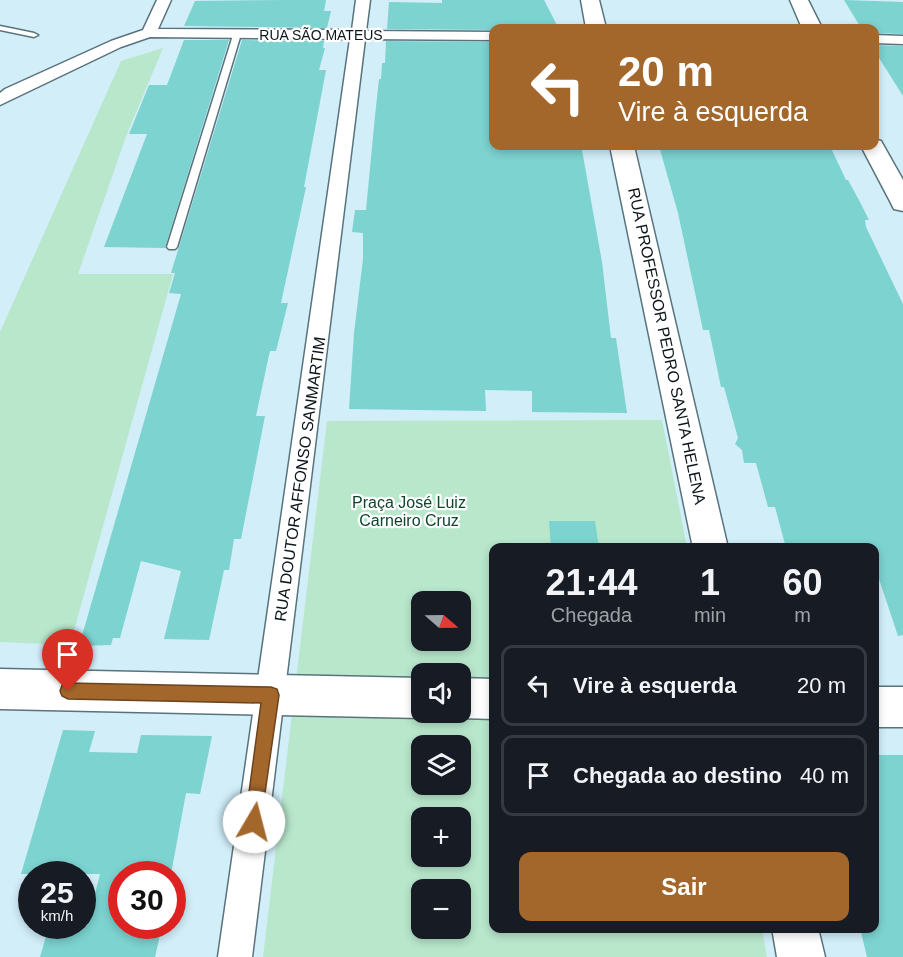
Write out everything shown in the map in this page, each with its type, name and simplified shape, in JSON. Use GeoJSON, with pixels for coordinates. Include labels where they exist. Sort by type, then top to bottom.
{"type":"FeatureCollection","features":[{"type":"Feature","properties":{"kind":"street"},"geometry":{"type":"LineString","coordinates":[[149,33],[164,0]]}},
{"type":"Feature","properties":{"kind":"street","name":"RUA DOUTOR AFFONSO SANMARTIM"},"geometry":{"type":"LineString","coordinates":[[235,957],[363,0]]}},
{"type":"Feature","properties":{"kind":"street"},"geometry":{"type":"LineString","coordinates":[[590,0],[595,24]]}},
{"type":"Feature","properties":{"kind":"street"},"geometry":{"type":"LineString","coordinates":[[799,0],[810,24]]}},
{"type":"Feature","properties":{"kind":"street","name":"RUA SÃO MATEUS"},"geometry":{"type":"LineString","coordinates":[[0,100],[11,92],[116,44],[149,33],[489,36]]}},
{"type":"Feature","properties":{"kind":"street"},"geometry":{"type":"LineString","coordinates":[[879,39],[903,40]]}},
{"type":"Feature","properties":{"kind":"street","name":"RUA PROFESSOR PEDRO SANTA HELENA"},"geometry":{"type":"LineString","coordinates":[[623,150],[710,543]]}},
{"type":"Feature","properties":{"kind":"street"},"geometry":{"type":"LineString","coordinates":[[875,150],[903,203]]}},
{"type":"Feature","properties":{"kind":"street"},"geometry":{"type":"LineString","coordinates":[[0,689],[411,698]]}},
{"type":"Feature","properties":{"kind":"street"},"geometry":{"type":"LineString","coordinates":[[471,698],[489,699]]}},
{"type":"Feature","properties":{"kind":"street"},"geometry":{"type":"LineString","coordinates":[[879,706],[903,707]]}},
{"type":"Feature","properties":{"kind":"street"},"geometry":{"type":"LineString","coordinates":[[796,933],[801,957]]}},
{"type":"Feature","properties":{"kind":"lane"},"geometry":{"type":"LineString","coordinates":[[0,28],[34,35]]}},
{"type":"Feature","properties":{"kind":"lane"},"geometry":{"type":"LineString","coordinates":[[172,247],[237,34]]}},
{"type":"Feature","properties":{"kind":"green space"},"geometry":{"type":"Polygon","coordinates":[[[163,48],[127,134],[78,274],[173,274],[70,645],[0,642],[0,332],[121,61],[163,48]]]}},
{"type":"Feature","properties":{"kind":"green space","name":"Praça José Luiz Carneiro Cruz"},"geometry":{"type":"Polygon","coordinates":[[[662,420],[686,543],[489,543],[489,933],[763,933],[767,957],[263,957],[327,421],[662,420]]]}},
{"type":"Feature","properties":{"kind":"building"},"geometry":{"type":"Polygon","coordinates":[[[326,0],[324,11],[331,11],[327,28],[184,26],[195,1],[326,0]]]}},
{"type":"Feature","properties":{"kind":"building"},"geometry":{"type":"Polygon","coordinates":[[[442,0],[544,0],[556,24],[489,24],[489,30],[387,29],[389,2],[442,3],[442,0]]]}},
{"type":"Feature","properties":{"kind":"building"},"geometry":{"type":"Polygon","coordinates":[[[844,0],[903,2],[903,34],[879,33],[879,24],[859,24],[844,0]]]}},
{"type":"Feature","properties":{"kind":"building"},"geometry":{"type":"Polygon","coordinates":[[[184,40],[229,40],[165,248],[104,247],[147,134],[129,134],[149,85],[167,85],[184,40]]]}},
{"type":"Feature","properties":{"kind":"building"},"geometry":{"type":"Polygon","coordinates":[[[242,40],[324,41],[323,48],[325,48],[319,70],[326,70],[304,187],[306,187],[281,303],[288,303],[276,351],[270,351],[256,416],[265,416],[241,539],[234,539],[229,570],[224,570],[209,640],[164,639],[181,571],[141,561],[120,638],[113,638],[111,645],[79,646],[181,294],[169,293],[175,273],[171,273],[242,40]]]}},
{"type":"Feature","properties":{"kind":"building"},"geometry":{"type":"Polygon","coordinates":[[[386,41],[489,42],[489,150],[582,150],[602,262],[611,338],[616,338],[627,413],[532,412],[532,391],[485,390],[486,411],[349,409],[354,333],[363,259],[363,233],[352,232],[355,210],[366,210],[379,79],[381,79],[382,63],[385,63],[386,41]]]}},
{"type":"Feature","properties":{"kind":"building"},"geometry":{"type":"Polygon","coordinates":[[[879,45],[903,46],[903,96],[879,58],[879,45]]]}},
{"type":"Feature","properties":{"kind":"building"},"geometry":{"type":"Polygon","coordinates":[[[660,150],[832,150],[848,180],[869,220],[865,220],[866,227],[903,304],[903,635],[898,636],[879,579],[879,543],[785,543],[775,507],[768,507],[756,463],[744,463],[742,450],[735,444],[738,438],[724,387],[721,387],[709,330],[703,330],[678,213],[660,150]]]}},
{"type":"Feature","properties":{"kind":"building"},"geometry":{"type":"Polygon","coordinates":[[[549,521],[595,521],[598,543],[551,543],[549,521]]]}},
{"type":"Feature","properties":{"kind":"building"},"geometry":{"type":"Polygon","coordinates":[[[63,730],[95,731],[89,752],[137,753],[141,735],[212,736],[200,794],[186,793],[173,861],[108,861],[108,939],[159,939],[155,957],[40,957],[45,939],[96,939],[96,890],[100,874],[96,874],[96,861],[25,861],[63,730]]]}},
{"type":"Feature","properties":{"kind":"building"},"geometry":{"type":"Polygon","coordinates":[[[879,755],[903,755],[903,957],[867,957],[861,933],[879,933],[879,755]]]}},
{"type":"Feature","properties":{"kind":"route"},"geometry":{"type":"LineString","coordinates":[[68,691],[271,695],[254,822]]}}]}
